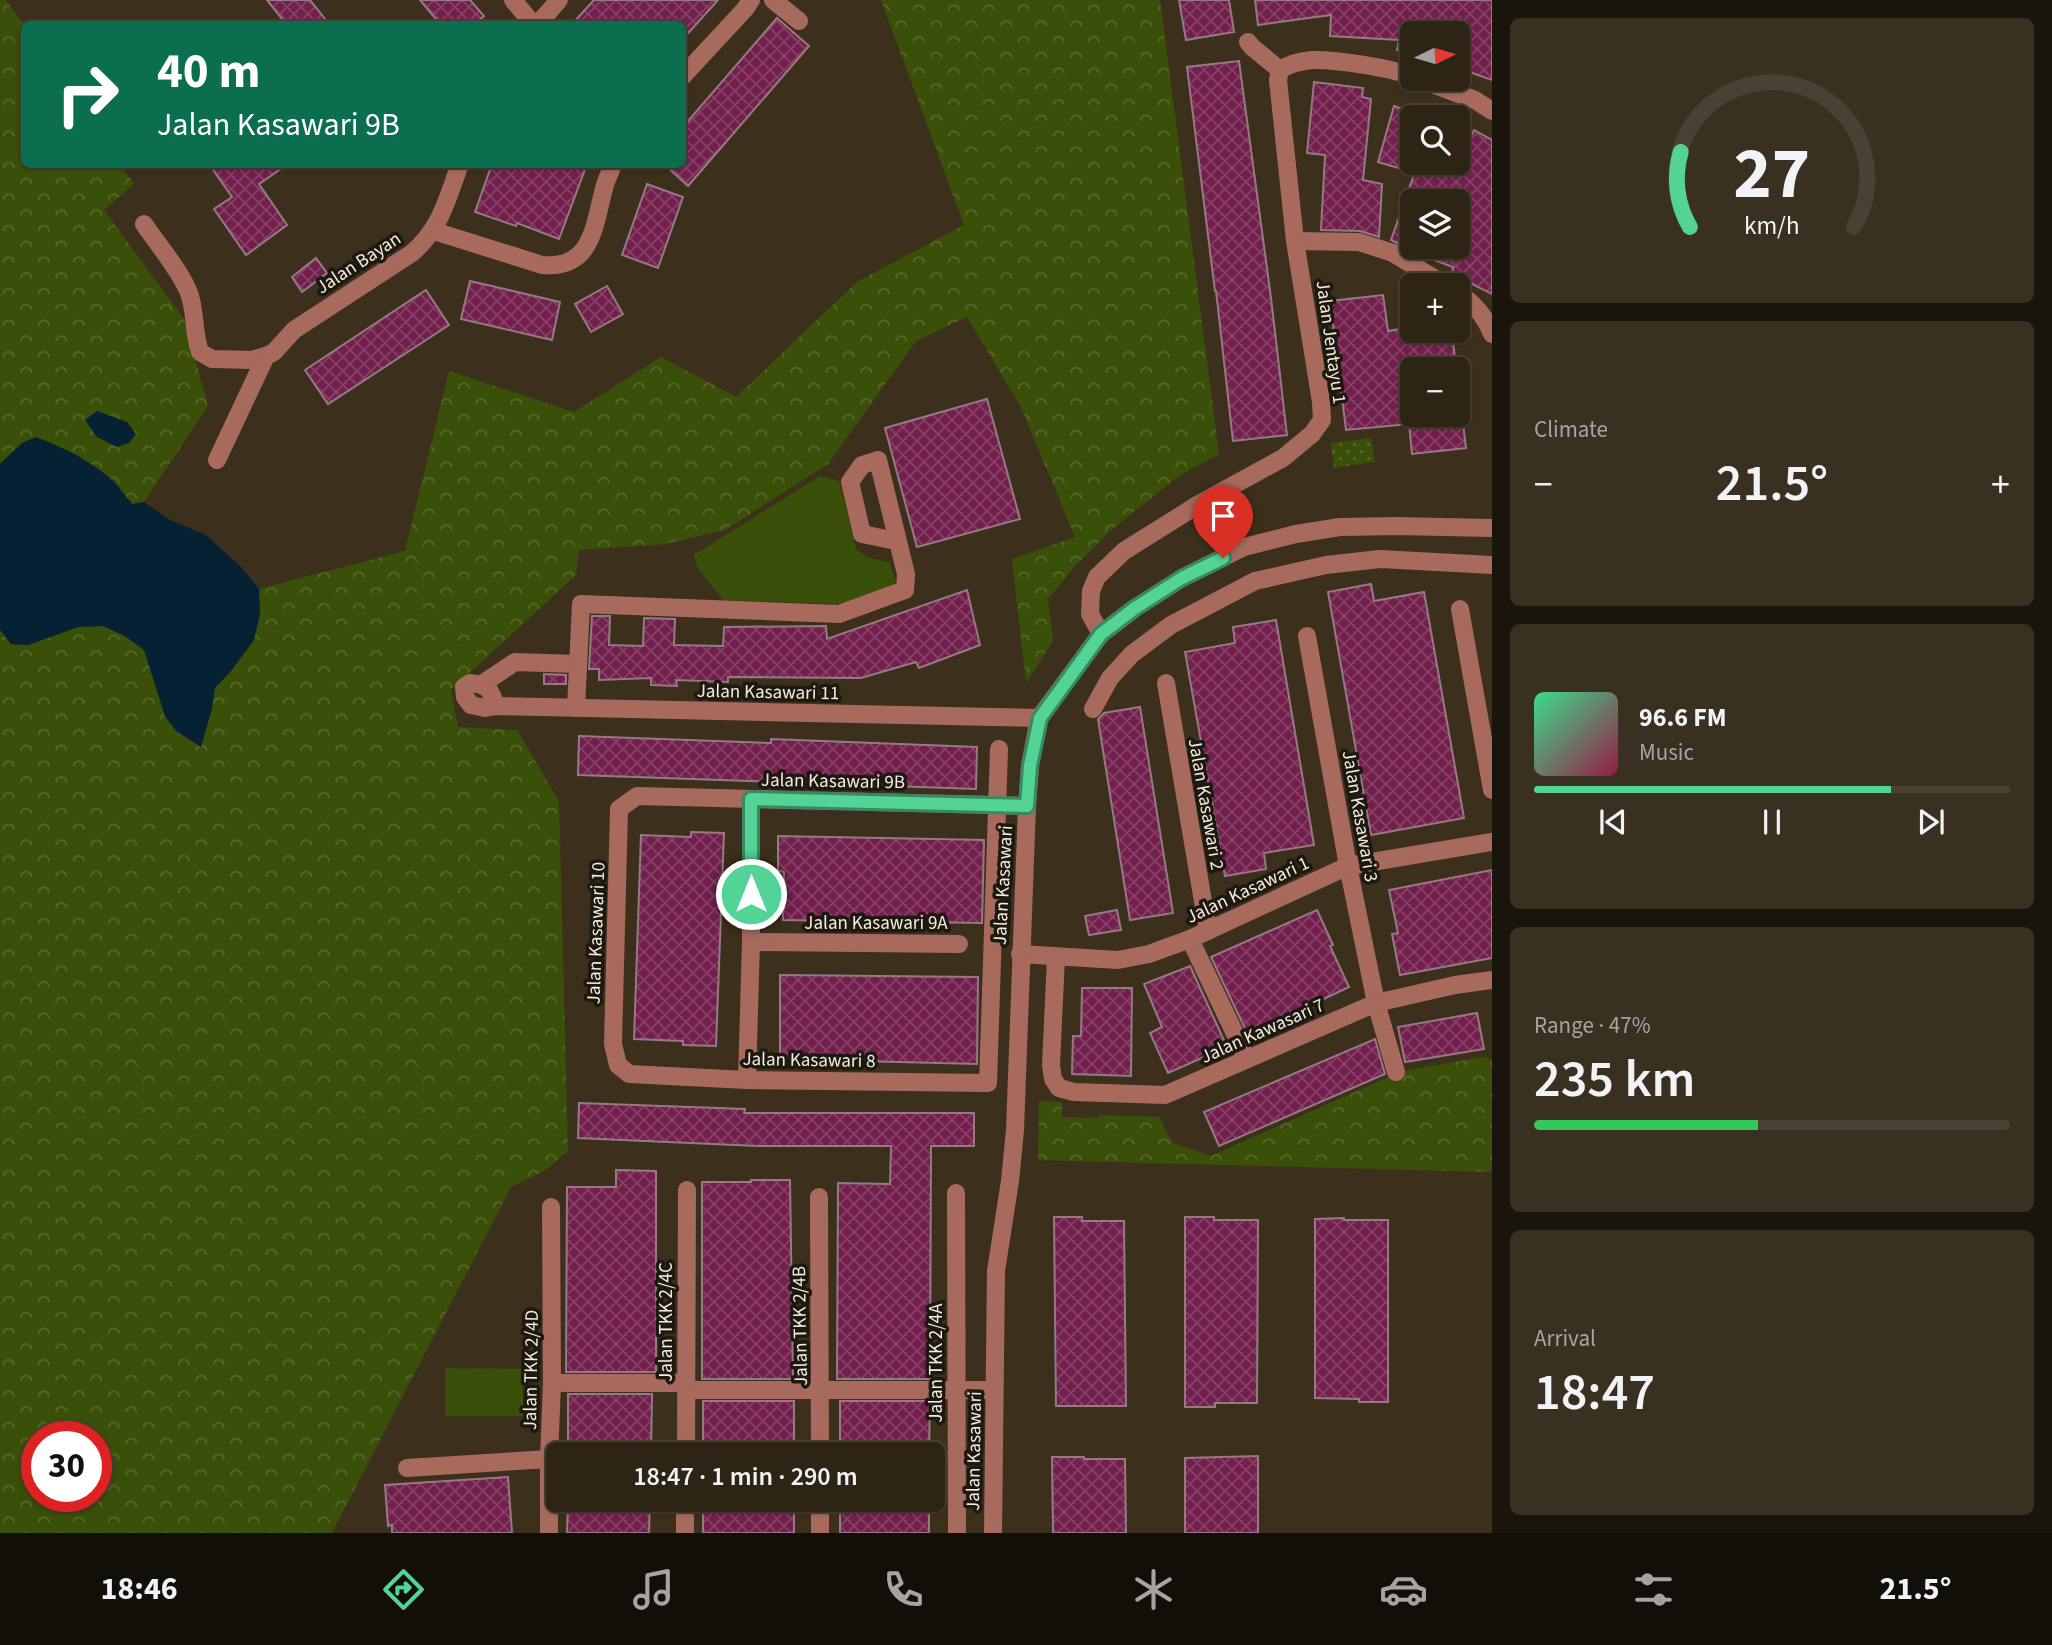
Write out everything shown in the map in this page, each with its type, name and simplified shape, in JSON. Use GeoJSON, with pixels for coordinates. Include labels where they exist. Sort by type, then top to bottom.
{"type":"FeatureCollection","features":[{"type":"Feature","properties":{"kind":"street"},"geometry":{"type":"LineString","coordinates":[[513,0],[532,21]]}},
{"type":"Feature","properties":{"kind":"street"},"geometry":{"type":"LineString","coordinates":[[538,21],[559,0]]}},
{"type":"Feature","properties":{"kind":"street"},"geometry":{"type":"LineString","coordinates":[[686,73],[737,19],[751,0]]}},
{"type":"Feature","properties":{"kind":"street"},"geometry":{"type":"LineString","coordinates":[[773,0],[799,21]]}},
{"type":"Feature","properties":{"kind":"street"},"geometry":{"type":"LineString","coordinates":[[1248,41],[1280,70],[1288,65],[1311,60],[1340,62],[1400,74]]}},
{"type":"Feature","properties":{"kind":"street","name":"Jalan Jentayu 1"},"geometry":{"type":"LineString","coordinates":[[1101,634],[1090,614],[1091,591],[1097,577],[1124,551],[1199,504],[1283,458],[1312,434],[1322,420],[1296,240],[1278,80],[1280,70]]}},
{"type":"Feature","properties":{"kind":"street"},"geometry":{"type":"LineString","coordinates":[[1451,91],[1475,100],[1492,111]]}},
{"type":"Feature","properties":{"kind":"street","name":"Jalan Bayan"},"geometry":{"type":"LineString","coordinates":[[273,350],[298,328],[412,253],[434,231],[458,168]]}},
{"type":"Feature","properties":{"kind":"street"},"geometry":{"type":"LineString","coordinates":[[434,231],[542,265],[557,267],[575,260],[587,248],[612,168]]}},
{"type":"Feature","properties":{"kind":"street"},"geometry":{"type":"LineString","coordinates":[[144,224],[189,292],[200,352],[212,359],[252,360],[273,350]]}},
{"type":"Feature","properties":{"kind":"street"},"geometry":{"type":"LineString","coordinates":[[1296,240],[1359,242],[1393,253],[1426,273]]}},
{"type":"Feature","properties":{"kind":"street"},"geometry":{"type":"LineString","coordinates":[[1470,301],[1486,320],[1492,334]]}},
{"type":"Feature","properties":{"kind":"street"},"geometry":{"type":"LineString","coordinates":[[218,460],[273,350]]}},
{"type":"Feature","properties":{"kind":"street","name":"Jalan Kasawari"},"geometry":{"type":"LineString","coordinates":[[993,1533],[996,1271],[1015,1130],[1027,806],[1030,766],[1040,718],[1101,634],[1182,578],[1244,547],[1296,534],[1340,527],[1492,528]]}},
{"type":"Feature","properties":{"kind":"street"},"geometry":{"type":"LineString","coordinates":[[576,708],[581,604],[839,614],[905,590],[906,575],[896,541]]}},
{"type":"Feature","properties":{"kind":"street"},"geometry":{"type":"LineString","coordinates":[[1093,709],[1110,678],[1132,654],[1171,625],[1255,581],[1326,565],[1380,559],[1492,565]]}},
{"type":"Feature","properties":{"kind":"street"},"geometry":{"type":"LineString","coordinates":[[1460,609],[1492,790]]}},
{"type":"Feature","properties":{"kind":"street","name":"Jalan Kasawari 3"},"geometry":{"type":"LineString","coordinates":[[1307,636],[1376,1003],[1396,1072]]}},
{"type":"Feature","properties":{"kind":"street","name":"Jalan Kasawari 11"},"geometry":{"type":"LineString","coordinates":[[578,664],[515,662],[482,684],[470,682],[464,687],[464,697],[471,705],[485,708],[496,706],[1040,718]]}},
{"type":"Feature","properties":{"kind":"street","name":"Jalan Kasawari 2"},"geometry":{"type":"LineString","coordinates":[[1166,683],[1208,931]]}},
{"type":"Feature","properties":{"kind":"street"},"geometry":{"type":"LineString","coordinates":[[996,805],[999,749]]}},
{"type":"Feature","properties":{"kind":"street","name":"Jalan Kasawari 9B"},"geometry":{"type":"LineString","coordinates":[[637,796],[1027,806]]}},
{"type":"Feature","properties":{"kind":"street","name":"Jalan Kasawari 10"},"geometry":{"type":"LineString","coordinates":[[629,1074],[618,1065],[613,1044],[618,837],[619,809],[637,796]]}},
{"type":"Feature","properties":{"kind":"street"},"geometry":{"type":"LineString","coordinates":[[747,1080],[751,799]]}},
{"type":"Feature","properties":{"kind":"street","name":"Jalan Kasawari 8"},"geometry":{"type":"LineString","coordinates":[[629,1074],[747,1080],[988,1083],[996,805]]}},
{"type":"Feature","properties":{"kind":"street","name":"Jalan Kasawari 1"},"geometry":{"type":"LineString","coordinates":[[1020,954],[1118,960],[1149,954],[1190,939],[1349,866],[1492,842]]}},
{"type":"Feature","properties":{"kind":"street"},"geometry":{"type":"LineString","coordinates":[[1190,939],[1247,1059]]}},
{"type":"Feature","properties":{"kind":"street","name":"Jalan Kasawari 9A"},"geometry":{"type":"LineString","coordinates":[[751,942],[959,944]]}},
{"type":"Feature","properties":{"kind":"street","name":"Jalan Kawasari 7"},"geometry":{"type":"LineString","coordinates":[[1056,957],[1051,1065],[1053,1079],[1059,1088],[1074,1092],[1165,1095],[1376,1003],[1455,985],[1492,980]]}},
{"type":"Feature","properties":{"kind":"street","name":"Jalan TKK 2/4C"},"geometry":{"type":"LineString","coordinates":[[686,1442],[687,1189]]}},
{"type":"Feature","properties":{"kind":"street","name":"Jalan TKK 2/4A"},"geometry":{"type":"LineString","coordinates":[[956,1193],[957,1533]]}},
{"type":"Feature","properties":{"kind":"street","name":"Jalan TKK 2/4B"},"geometry":{"type":"LineString","coordinates":[[819,1197],[821,1442]]}},
{"type":"Feature","properties":{"kind":"street","name":"Jalan TKK 2/4D"},"geometry":{"type":"LineString","coordinates":[[550,1442],[551,1207]]}},
{"type":"Feature","properties":{"kind":"street"},"geometry":{"type":"LineString","coordinates":[[552,1383],[821,1390],[994,1390]]}},
{"type":"Feature","properties":{"kind":"street"},"geometry":{"type":"LineString","coordinates":[[407,1468],[546,1459]]}},
{"type":"Feature","properties":{"kind":"street","name":"Jalan TKK 2/4D"},"geometry":{"type":"LineString","coordinates":[[549,1512],[549,1533]]}},
{"type":"Feature","properties":{"kind":"street"},"geometry":{"type":"LineString","coordinates":[[685,1512],[685,1533]]}},
{"type":"Feature","properties":{"kind":"street"},"geometry":{"type":"LineString","coordinates":[[820,1512],[820,1533]]}},
{"type":"Feature","properties":{"kind":"green space"},"geometry":{"type":"Polygon","coordinates":[[[0,0],[6,0],[21,22],[21,168],[122,168],[134,184],[104,210],[184,319],[208,406],[144,502],[133,504],[115,482],[87,461],[36,437],[22,443],[0,464],[0,0]]]}},
{"type":"Feature","properties":{"kind":"green space"},"geometry":{"type":"Polygon","coordinates":[[[881,0],[1160,0],[1219,454],[1179,476],[1110,531],[1076,565],[1048,599],[1053,641],[1026,683],[1012,559],[1075,537],[1021,407],[967,317],[916,341],[828,464],[725,530],[666,544],[579,550],[576,575],[451,690],[458,727],[517,730],[559,801],[568,1151],[546,1170],[511,1187],[332,1533],[0,1533],[0,630],[11,644],[29,645],[78,627],[103,626],[125,636],[144,650],[176,731],[201,747],[215,688],[231,671],[260,614],[259,589],[405,551],[449,371],[574,412],[661,357],[736,397],[857,282],[964,225],[881,0]]]}},
{"type":"Feature","properties":{"kind":"green space"},"geometry":{"type":"Polygon","coordinates":[[[1371,438],[1375,462],[1334,468],[1331,443],[1371,438]]]}},
{"type":"Feature","properties":{"kind":"green space"},"geometry":{"type":"Polygon","coordinates":[[[820,476],[839,481],[856,549],[869,558],[889,562],[896,582],[890,589],[837,604],[723,600],[697,567],[694,555],[820,476]]]}},
{"type":"Feature","properties":{"kind":"green space"},"geometry":{"type":"Polygon","coordinates":[[[1483,1057],[1492,1059],[1492,1172],[1038,1160],[1039,1101],[1062,1102],[1062,1117],[1159,1117],[1173,1143],[1211,1156],[1402,1071],[1483,1057]]]}},
{"type":"Feature","properties":{"kind":"green space"},"geometry":{"type":"Polygon","coordinates":[[[445,1368],[523,1369],[523,1416],[445,1416],[445,1368]]]}},
{"type":"Feature","properties":{"kind":"water"},"geometry":{"type":"Polygon","coordinates":[[[97,411],[127,422],[136,434],[129,443],[117,447],[97,437],[85,420],[97,411]]]}},
{"type":"Feature","properties":{"kind":"water"},"geometry":{"type":"Polygon","coordinates":[[[36,437],[87,461],[114,482],[132,504],[144,502],[170,520],[206,535],[241,567],[259,589],[260,614],[254,640],[215,688],[201,747],[176,731],[165,716],[144,650],[125,636],[103,626],[78,627],[28,645],[11,644],[0,630],[0,464],[22,443],[36,437]]]}},
{"type":"Feature","properties":{"kind":"building"},"geometry":{"type":"Polygon","coordinates":[[[267,0],[310,0],[327,21],[284,21],[267,0]]]}},
{"type":"Feature","properties":{"kind":"building"},"geometry":{"type":"Polygon","coordinates":[[[420,0],[470,0],[484,16],[478,21],[438,21],[420,0]]]}},
{"type":"Feature","properties":{"kind":"building"},"geometry":{"type":"Polygon","coordinates":[[[594,0],[718,0],[686,36],[686,21],[575,21],[594,0]]]}},
{"type":"Feature","properties":{"kind":"building"},"geometry":{"type":"Polygon","coordinates":[[[1179,0],[1229,0],[1234,32],[1186,40],[1179,0]]]}},
{"type":"Feature","properties":{"kind":"building"},"geometry":{"type":"Polygon","coordinates":[[[1255,0],[1492,0],[1492,80],[1470,72],[1470,21],[1400,21],[1400,51],[1397,50],[1399,40],[1330,36],[1331,15],[1258,25],[1255,0]]]}},
{"type":"Feature","properties":{"kind":"building"},"geometry":{"type":"Polygon","coordinates":[[[777,18],[809,46],[688,186],[668,168],[686,168],[686,123],[777,18]]]}},
{"type":"Feature","properties":{"kind":"building"},"geometry":{"type":"Polygon","coordinates":[[[1239,61],[1287,435],[1233,441],[1187,67],[1239,61]]]}},
{"type":"Feature","properties":{"kind":"building"},"geometry":{"type":"Polygon","coordinates":[[[1314,82],[1363,88],[1362,97],[1371,99],[1363,180],[1382,184],[1379,237],[1360,231],[1321,230],[1325,155],[1307,153],[1314,82]]]}},
{"type":"Feature","properties":{"kind":"building"},"geometry":{"type":"Polygon","coordinates":[[[1394,106],[1400,108],[1400,168],[1378,162],[1394,106]]]}},
{"type":"Feature","properties":{"kind":"building"},"geometry":{"type":"Polygon","coordinates":[[[1474,130],[1492,140],[1492,294],[1470,283],[1470,273],[1452,273],[1453,267],[1431,259],[1470,259],[1470,189],[1409,189],[1414,175],[1470,175],[1470,138],[1474,130]]]}},
{"type":"Feature","properties":{"kind":"building"},"geometry":{"type":"Polygon","coordinates":[[[212,168],[282,168],[259,184],[287,225],[246,255],[214,209],[232,197],[212,168]]]}},
{"type":"Feature","properties":{"kind":"building"},"geometry":{"type":"Polygon","coordinates":[[[491,168],[586,168],[559,239],[517,223],[516,226],[475,212],[491,168]]]}},
{"type":"Feature","properties":{"kind":"building"},"geometry":{"type":"Polygon","coordinates":[[[647,184],[683,197],[658,268],[622,255],[647,184]]]}},
{"type":"Feature","properties":{"kind":"building"},"geometry":{"type":"Polygon","coordinates":[[[1400,214],[1400,245],[1391,240],[1400,214]]]}},
{"type":"Feature","properties":{"kind":"building"},"geometry":{"type":"Polygon","coordinates":[[[316,258],[327,273],[302,292],[292,277],[316,258]]]}},
{"type":"Feature","properties":{"kind":"building"},"geometry":{"type":"Polygon","coordinates":[[[470,281],[560,302],[552,340],[461,319],[470,281]]]}},
{"type":"Feature","properties":{"kind":"building"},"geometry":{"type":"Polygon","coordinates":[[[607,286],[623,314],[591,332],[575,304],[607,286]]]}},
{"type":"Feature","properties":{"kind":"building"},"geometry":{"type":"Polygon","coordinates":[[[426,290],[449,325],[328,404],[305,370],[426,290]]]}},
{"type":"Feature","properties":{"kind":"building"},"geometry":{"type":"Polygon","coordinates":[[[1383,295],[1388,331],[1400,329],[1400,343],[1453,343],[1455,357],[1400,357],[1400,425],[1346,430],[1330,301],[1383,295]]]}},
{"type":"Feature","properties":{"kind":"building"},"geometry":{"type":"Polygon","coordinates":[[[987,399],[1020,519],[917,547],[885,428],[987,399]]]}},
{"type":"Feature","properties":{"kind":"building"},"geometry":{"type":"Polygon","coordinates":[[[1409,427],[1463,427],[1466,448],[1412,454],[1409,427]]]}},
{"type":"Feature","properties":{"kind":"building"},"geometry":{"type":"Polygon","coordinates":[[[1371,584],[1374,601],[1424,592],[1464,818],[1371,835],[1328,592],[1371,584]]]}},
{"type":"Feature","properties":{"kind":"building"},"geometry":{"type":"Polygon","coordinates":[[[967,590],[980,645],[919,668],[916,662],[861,678],[728,677],[728,682],[676,680],[677,686],[651,685],[651,678],[599,680],[599,669],[589,669],[592,616],[610,616],[609,645],[643,646],[644,618],[675,619],[674,645],[723,646],[724,627],[826,626],[827,639],[967,590]]]}},
{"type":"Feature","properties":{"kind":"building"},"geometry":{"type":"Polygon","coordinates":[[[1276,620],[1314,845],[1264,853],[1266,869],[1225,876],[1185,652],[1235,643],[1233,627],[1276,620]]]}},
{"type":"Feature","properties":{"kind":"building"},"geometry":{"type":"Polygon","coordinates":[[[544,674],[566,675],[566,684],[544,684],[544,674]]]}},
{"type":"Feature","properties":{"kind":"building"},"geometry":{"type":"Polygon","coordinates":[[[1140,707],[1173,913],[1130,920],[1098,719],[1104,713],[1140,707]]]}},
{"type":"Feature","properties":{"kind":"building"},"geometry":{"type":"Polygon","coordinates":[[[579,736],[771,743],[771,739],[977,747],[976,789],[578,775],[579,736]]]}},
{"type":"Feature","properties":{"kind":"building"},"geometry":{"type":"Polygon","coordinates":[[[691,832],[724,833],[716,1046],[683,1045],[683,1041],[634,1039],[641,835],[691,837],[691,832]]]}},
{"type":"Feature","properties":{"kind":"building"},"geometry":{"type":"Polygon","coordinates":[[[778,836],[984,840],[982,923],[783,920],[784,872],[778,871],[778,836]]]}},
{"type":"Feature","properties":{"kind":"building"},"geometry":{"type":"Polygon","coordinates":[[[1492,870],[1492,958],[1400,975],[1392,934],[1398,933],[1389,890],[1492,870]]]}},
{"type":"Feature","properties":{"kind":"building"},"geometry":{"type":"Polygon","coordinates":[[[1117,910],[1121,930],[1089,935],[1085,916],[1117,910]]]}},
{"type":"Feature","properties":{"kind":"building"},"geometry":{"type":"Polygon","coordinates":[[[1317,910],[1349,987],[1248,1035],[1211,957],[1317,910]]]}},
{"type":"Feature","properties":{"kind":"building"},"geometry":{"type":"Polygon","coordinates":[[[1190,966],[1227,1047],[1168,1073],[1150,1033],[1162,1027],[1144,984],[1190,966]]]}},
{"type":"Feature","properties":{"kind":"building"},"geometry":{"type":"Polygon","coordinates":[[[780,975],[978,977],[977,1064],[780,1059],[780,975]]]}},
{"type":"Feature","properties":{"kind":"building"},"geometry":{"type":"Polygon","coordinates":[[[1082,988],[1132,988],[1131,1076],[1072,1074],[1073,1036],[1081,1036],[1082,988]]]}},
{"type":"Feature","properties":{"kind":"building"},"geometry":{"type":"Polygon","coordinates":[[[1477,1013],[1484,1049],[1405,1062],[1398,1027],[1477,1013]]]}},
{"type":"Feature","properties":{"kind":"building"},"geometry":{"type":"Polygon","coordinates":[[[1375,1039],[1385,1074],[1219,1146],[1204,1112],[1375,1039]]]}},
{"type":"Feature","properties":{"kind":"building"},"geometry":{"type":"Polygon","coordinates":[[[579,1103],[745,1109],[744,1113],[974,1113],[974,1146],[931,1146],[930,1379],[837,1379],[838,1183],[890,1184],[891,1146],[758,1146],[578,1138],[579,1103]]]}},
{"type":"Feature","properties":{"kind":"building"},"geometry":{"type":"Polygon","coordinates":[[[616,1170],[656,1171],[656,1372],[566,1372],[567,1187],[616,1187],[616,1170]]]}},
{"type":"Feature","properties":{"kind":"building"},"geometry":{"type":"Polygon","coordinates":[[[790,1180],[793,1379],[702,1379],[702,1182],[790,1180]]]}},
{"type":"Feature","properties":{"kind":"building"},"geometry":{"type":"Polygon","coordinates":[[[1054,1217],[1082,1217],[1082,1221],[1124,1221],[1126,1406],[1056,1406],[1054,1217]]]}},
{"type":"Feature","properties":{"kind":"building"},"geometry":{"type":"Polygon","coordinates":[[[1185,1217],[1258,1220],[1257,1403],[1215,1403],[1215,1407],[1185,1407],[1185,1217]]]}},
{"type":"Feature","properties":{"kind":"building"},"geometry":{"type":"Polygon","coordinates":[[[1315,1219],[1388,1220],[1388,1402],[1315,1398],[1315,1219]]]}},
{"type":"Feature","properties":{"kind":"building"},"geometry":{"type":"Polygon","coordinates":[[[568,1394],[652,1394],[651,1442],[568,1442],[568,1394]]]}},
{"type":"Feature","properties":{"kind":"building"},"geometry":{"type":"Polygon","coordinates":[[[703,1401],[794,1401],[794,1442],[703,1442],[703,1401]]]}},
{"type":"Feature","properties":{"kind":"building"},"geometry":{"type":"Polygon","coordinates":[[[840,1401],[930,1401],[929,1442],[840,1442],[840,1401]]]}},
{"type":"Feature","properties":{"kind":"building"},"geometry":{"type":"Polygon","coordinates":[[[1258,1456],[1258,1533],[1185,1533],[1185,1458],[1258,1456]]]}},
{"type":"Feature","properties":{"kind":"building"},"geometry":{"type":"Polygon","coordinates":[[[1052,1457],[1125,1459],[1126,1533],[1053,1533],[1052,1457]]]}},
{"type":"Feature","properties":{"kind":"building"},"geometry":{"type":"Polygon","coordinates":[[[508,1477],[512,1533],[392,1533],[392,1525],[388,1526],[385,1485],[508,1477]]]}},
{"type":"Feature","properties":{"kind":"building"},"geometry":{"type":"Polygon","coordinates":[[[568,1512],[650,1512],[649,1533],[567,1533],[568,1512]]]}},
{"type":"Feature","properties":{"kind":"building"},"geometry":{"type":"Polygon","coordinates":[[[703,1512],[794,1512],[794,1533],[703,1533],[703,1512]]]}},
{"type":"Feature","properties":{"kind":"building"},"geometry":{"type":"Polygon","coordinates":[[[840,1512],[929,1512],[929,1533],[840,1533],[840,1512]]]}},
{"type":"Feature","properties":{"kind":"route"},"geometry":{"type":"LineString","coordinates":[[751,894],[751,799],[1027,806],[1030,766],[1040,718],[1101,634],[1182,578],[1223,558]]}}]}
